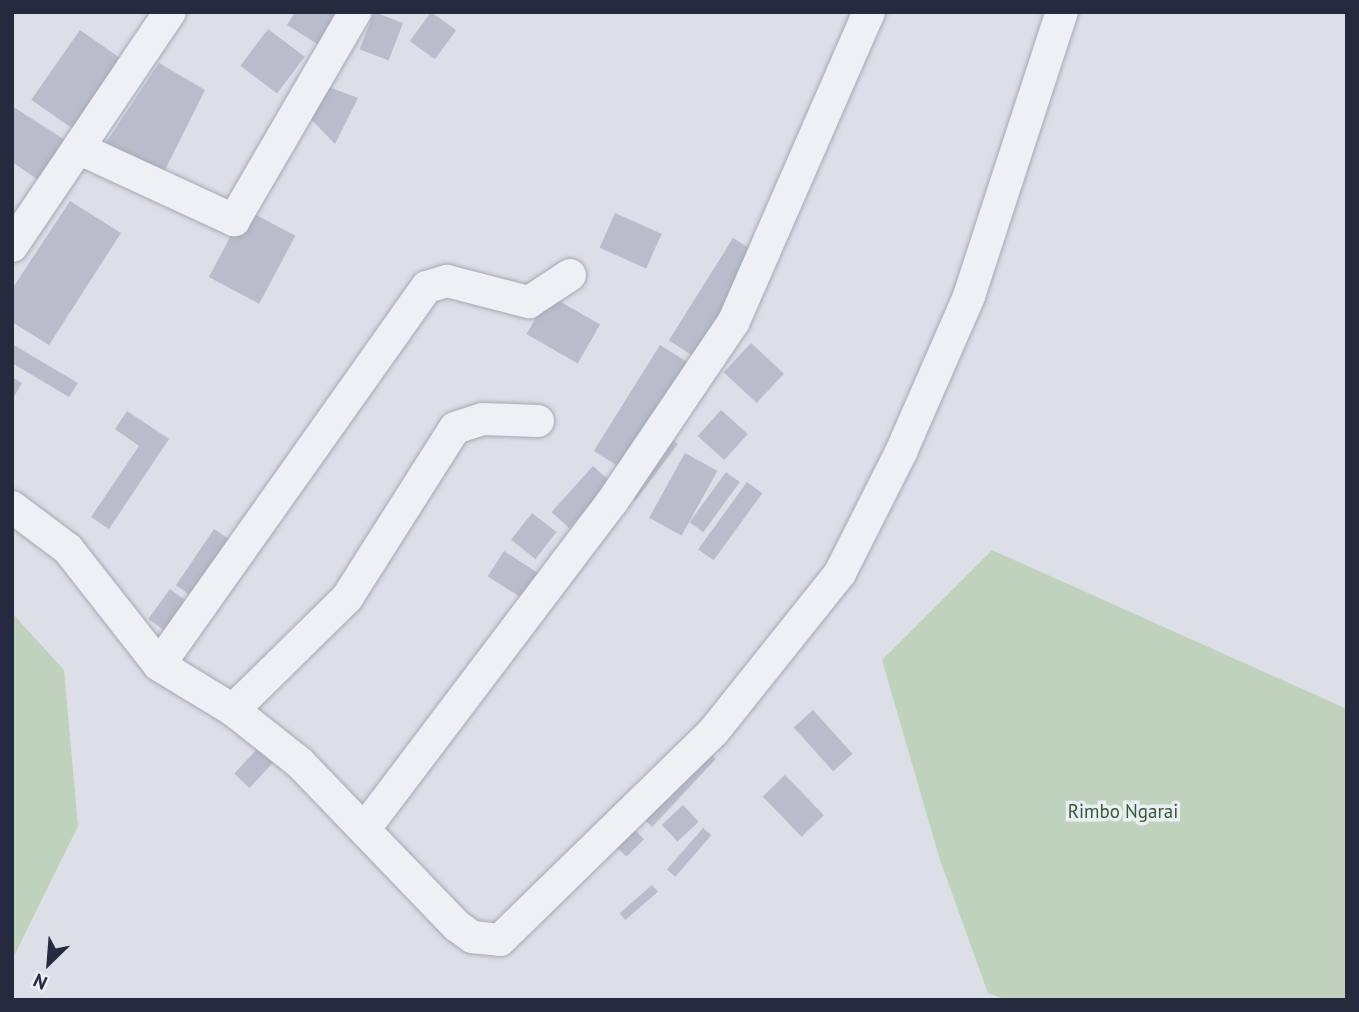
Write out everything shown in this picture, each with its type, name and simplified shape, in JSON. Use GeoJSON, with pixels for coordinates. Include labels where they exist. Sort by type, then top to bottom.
{"type":"FeatureCollection","features":[{"type":"Feature","properties":{"kind":"street"},"geometry":{"type":"LineString","coordinates":[[12,247],[170,12]]}},
{"type":"Feature","properties":{"kind":"street"},"geometry":{"type":"LineString","coordinates":[[80,149],[234,220],[355,12]]}},
{"type":"Feature","properties":{"kind":"street"},"geometry":{"type":"LineString","coordinates":[[366,827],[612,502],[734,321],[869,12]]}},
{"type":"Feature","properties":{"kind":"street"},"geometry":{"type":"LineString","coordinates":[[12,507],[60,540],[159,665],[233,710],[366,827],[457,926],[472,937],[500,940],[536,912],[771,666],[840,573],[901,452],[978,272],[1062,12]]}},
{"type":"Feature","properties":{"kind":"street"},"geometry":{"type":"LineString","coordinates":[[159,665],[427,287],[447,281],[529,302],[570,275]]}},
{"type":"Feature","properties":{"kind":"street"},"geometry":{"type":"LineString","coordinates":[[233,710],[347,598],[456,428],[483,418],[538,421]]}},
{"type":"Feature","properties":{"kind":"green space","name":"Rimbo Ngarai"},"geometry":{"type":"Polygon","coordinates":[[[992,550],[1347,709],[1347,1000],[1007,1000],[988,993],[940,860],[882,660],[992,550]]]}},
{"type":"Feature","properties":{"kind":"green space"},"geometry":{"type":"Polygon","coordinates":[[[12,613],[64,670],[78,826],[12,960],[12,613]]]}},
{"type":"Feature","properties":{"kind":"building"},"geometry":{"type":"Polygon","coordinates":[[[295,12],[346,12],[327,50],[287,25],[295,12]]]}},
{"type":"Feature","properties":{"kind":"building"},"geometry":{"type":"Polygon","coordinates":[[[374,12],[403,23],[389,60],[360,49],[374,12]]]}},
{"type":"Feature","properties":{"kind":"building"},"geometry":{"type":"Polygon","coordinates":[[[431,12],[456,30],[435,59],[410,41],[431,12]]]}},
{"type":"Feature","properties":{"kind":"building"},"geometry":{"type":"Polygon","coordinates":[[[268,29],[305,57],[277,93],[240,66],[268,29]]]}},
{"type":"Feature","properties":{"kind":"building"},"geometry":{"type":"Polygon","coordinates":[[[80,30],[122,59],[73,129],[31,100],[80,30]]]}},
{"type":"Feature","properties":{"kind":"building"},"geometry":{"type":"Polygon","coordinates":[[[159,63],[205,90],[159,182],[103,147],[159,63]]]}},
{"type":"Feature","properties":{"kind":"building"},"geometry":{"type":"Polygon","coordinates":[[[321,84],[358,98],[335,144],[307,115],[321,84]]]}},
{"type":"Feature","properties":{"kind":"building"},"geometry":{"type":"Polygon","coordinates":[[[12,106],[65,140],[44,184],[12,162],[12,106]]]}},
{"type":"Feature","properties":{"kind":"building"},"geometry":{"type":"Polygon","coordinates":[[[70,201],[121,233],[49,345],[12,322],[12,289],[70,201]]]}},
{"type":"Feature","properties":{"kind":"building"},"geometry":{"type":"Polygon","coordinates":[[[245,209],[295,236],[259,304],[209,277],[245,209]]]}},
{"type":"Feature","properties":{"kind":"building"},"geometry":{"type":"Polygon","coordinates":[[[615,213],[662,234],[646,268],[600,248],[615,213]]]}},
{"type":"Feature","properties":{"kind":"building"},"geometry":{"type":"Polygon","coordinates":[[[733,238],[764,257],[699,360],[669,341],[733,238]]]}},
{"type":"Feature","properties":{"kind":"building"},"geometry":{"type":"Polygon","coordinates":[[[549,295],[600,324],[578,363],[526,334],[549,295]]]}},
{"type":"Feature","properties":{"kind":"building"},"geometry":{"type":"Polygon","coordinates":[[[751,343],[784,374],[757,403],[724,372],[751,343]]]}},
{"type":"Feature","properties":{"kind":"building"},"geometry":{"type":"Polygon","coordinates":[[[12,344],[78,383],[69,397],[12,363],[12,344]]]}},
{"type":"Feature","properties":{"kind":"building"},"geometry":{"type":"Polygon","coordinates":[[[660,345],[691,364],[624,470],[594,451],[660,345]]]}},
{"type":"Feature","properties":{"kind":"building"},"geometry":{"type":"Polygon","coordinates":[[[12,377],[22,383],[12,400],[12,377]]]}},
{"type":"Feature","properties":{"kind":"building"},"geometry":{"type":"Polygon","coordinates":[[[721,410],[748,434],[724,460],[698,436],[721,410]]]}},
{"type":"Feature","properties":{"kind":"building"},"geometry":{"type":"Polygon","coordinates":[[[127,411],[169,439],[109,529],[91,517],[139,446],[115,429],[127,411]]]}},
{"type":"Feature","properties":{"kind":"building"},"geometry":{"type":"Polygon","coordinates":[[[666,435],[678,444],[635,501],[623,492],[666,435]]]}},
{"type":"Feature","properties":{"kind":"building"},"geometry":{"type":"Polygon","coordinates":[[[685,453],[717,471],[681,536],[649,518],[685,453]]]}},
{"type":"Feature","properties":{"kind":"building"},"geometry":{"type":"Polygon","coordinates":[[[593,466],[611,482],[569,528],[552,512],[593,466]]]}},
{"type":"Feature","properties":{"kind":"building"},"geometry":{"type":"Polygon","coordinates":[[[726,472],[740,482],[703,532],[690,522],[726,472]]]}},
{"type":"Feature","properties":{"kind":"building"},"geometry":{"type":"Polygon","coordinates":[[[747,482],[762,493],[714,560],[698,549],[747,482]]]}},
{"type":"Feature","properties":{"kind":"building"},"geometry":{"type":"Polygon","coordinates":[[[532,513],[556,532],[535,559],[511,540],[532,513]]]}},
{"type":"Feature","properties":{"kind":"building"},"geometry":{"type":"Polygon","coordinates":[[[214,529],[232,541],[194,598],[176,585],[214,529]]]}},
{"type":"Feature","properties":{"kind":"building"},"geometry":{"type":"Polygon","coordinates":[[[504,551],[540,574],[524,600],[488,576],[504,551]]]}},
{"type":"Feature","properties":{"kind":"building"},"geometry":{"type":"Polygon","coordinates":[[[170,589],[188,602],[166,632],[148,619],[170,589]]]}},
{"type":"Feature","properties":{"kind":"building"},"geometry":{"type":"Polygon","coordinates":[[[813,710],[852,754],[833,771],[794,727],[813,710]]]}},
{"type":"Feature","properties":{"kind":"building"},"geometry":{"type":"Polygon","coordinates":[[[258,748],[273,762],[249,788],[234,774],[258,748]]]}},
{"type":"Feature","properties":{"kind":"building"},"geometry":{"type":"Polygon","coordinates":[[[704,748],[716,759],[652,827],[641,816],[704,748]]]}},
{"type":"Feature","properties":{"kind":"building"},"geometry":{"type":"Polygon","coordinates":[[[785,775],[824,815],[802,837],[763,797],[785,775]]]}},
{"type":"Feature","properties":{"kind":"building"},"geometry":{"type":"Polygon","coordinates":[[[683,805],[699,822],[677,842],[662,825],[683,805]]]}},
{"type":"Feature","properties":{"kind":"building"},"geometry":{"type":"Polygon","coordinates":[[[630,825],[644,839],[626,857],[612,843],[630,825]]]}},
{"type":"Feature","properties":{"kind":"building"},"geometry":{"type":"Polygon","coordinates":[[[703,828],[711,835],[675,877],[667,870],[703,828]]]}},
{"type":"Feature","properties":{"kind":"building"},"geometry":{"type":"Polygon","coordinates":[[[652,885],[658,892],[625,920],[620,913],[652,885]]]}}]}
